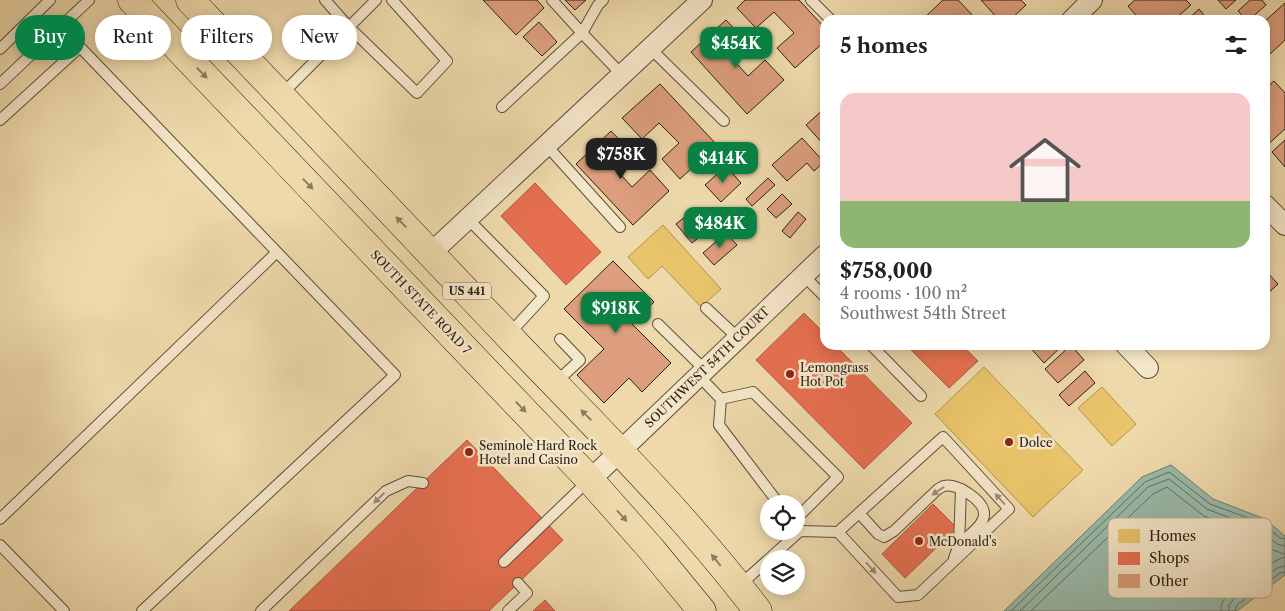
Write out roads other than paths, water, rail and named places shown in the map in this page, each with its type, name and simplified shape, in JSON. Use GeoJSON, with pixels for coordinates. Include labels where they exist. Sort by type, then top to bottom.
{"type":"FeatureCollection","features":[{"type":"Feature","properties":{"kind":"main road","name":"SOUTH STATE ROAD 7"},"geometry":{"type":"LineString","coordinates":[[132,0],[590,480],[652,550],[702,611]]}},
{"type":"Feature","properties":{"kind":"main road","name":"US 441"},"geometry":{"type":"LineString","coordinates":[[190,0],[676,510],[758,611]]}},
{"type":"Feature","properties":{"kind":"street"},"geometry":{"type":"LineString","coordinates":[[431,253],[652,49],[702,0]]}},
{"type":"Feature","properties":{"kind":"street"},"geometry":{"type":"LineString","coordinates":[[1079,15],[1092,0]]}},
{"type":"Feature","properties":{"kind":"street"},"geometry":{"type":"LineString","coordinates":[[1270,211],[1285,225]]}},
{"type":"Feature","properties":{"kind":"street","name":"SOUTHWEST 54TH COURT"},"geometry":{"type":"LineString","coordinates":[[590,480],[737,337],[820,260]]}},
{"type":"Feature","properties":{"kind":"street"},"geometry":{"type":"LineString","coordinates":[[1131,350],[1148,368]]}},
{"type":"Feature","properties":{"kind":"lane"},"geometry":{"type":"LineString","coordinates":[[0,49],[50,0]]}},
{"type":"Feature","properties":{"kind":"lane"},"geometry":{"type":"LineString","coordinates":[[0,84],[89,0]]}},
{"type":"Feature","properties":{"kind":"lane"},"geometry":{"type":"LineString","coordinates":[[325,0],[338,15]]}},
{"type":"Feature","properties":{"kind":"lane"},"geometry":{"type":"LineString","coordinates":[[357,19],[376,0]]}},
{"type":"Feature","properties":{"kind":"lane"},"geometry":{"type":"LineString","coordinates":[[357,35],[418,93],[447,61],[392,0]]}},
{"type":"Feature","properties":{"kind":"lane"},"geometry":{"type":"LineString","coordinates":[[552,0],[623,76]]}},
{"type":"Feature","properties":{"kind":"lane"},"geometry":{"type":"LineString","coordinates":[[502,107],[582,33],[598,4],[603,0]]}},
{"type":"Feature","properties":{"kind":"lane"},"geometry":{"type":"LineString","coordinates":[[811,0],[826,15]]}},
{"type":"Feature","properties":{"kind":"lane"},"geometry":{"type":"LineString","coordinates":[[0,120],[80,47],[394,375],[142,611]]}},
{"type":"Feature","properties":{"kind":"lane"},"geometry":{"type":"LineString","coordinates":[[652,49],[724,121]]}},
{"type":"Feature","properties":{"kind":"lane"},"geometry":{"type":"LineString","coordinates":[[281,96],[316,60]]}},
{"type":"Feature","properties":{"kind":"lane"},"geometry":{"type":"LineString","coordinates":[[547,146],[620,227]]}},
{"type":"Feature","properties":{"kind":"lane"},"geometry":{"type":"LineString","coordinates":[[468,219],[544,296],[508,334]]}},
{"type":"Feature","properties":{"kind":"lane"},"geometry":{"type":"LineString","coordinates":[[1,517],[276,253]]}},
{"type":"Feature","properties":{"kind":"lane"},"geometry":{"type":"LineString","coordinates":[[803,275],[820,292]]}},
{"type":"Feature","properties":{"kind":"lane"},"geometry":{"type":"LineString","coordinates":[[706,308],[737,337]]}},
{"type":"Feature","properties":{"kind":"lane"},"geometry":{"type":"LineString","coordinates":[[658,324],[701,372],[721,399],[719,425],[772,495]]}},
{"type":"Feature","properties":{"kind":"lane"},"geometry":{"type":"LineString","coordinates":[[554,383],[580,360],[560,339]]}},
{"type":"Feature","properties":{"kind":"lane"},"geometry":{"type":"LineString","coordinates":[[876,350],[921,396]]}},
{"type":"Feature","properties":{"kind":"lane"},"geometry":{"type":"LineString","coordinates":[[721,399],[753,392],[838,477],[805,510]]}},
{"type":"Feature","properties":{"kind":"lane"},"geometry":{"type":"LineString","coordinates":[[805,529],[838,532],[898,597],[918,595],[1008,509],[943,437],[838,532]]}},
{"type":"Feature","properties":{"kind":"lane"},"geometry":{"type":"LineString","coordinates":[[504,562],[590,480]]}},
{"type":"Feature","properties":{"kind":"lane"},"geometry":{"type":"LineString","coordinates":[[261,611],[386,491],[408,481],[423,482]]}},
{"type":"Feature","properties":{"kind":"lane"},"geometry":{"type":"LineString","coordinates":[[859,513],[878,534],[884,536],[894,532],[937,490],[944,486],[961,489],[970,494],[980,504],[984,513],[982,522],[959,545]]}},
{"type":"Feature","properties":{"kind":"lane"},"geometry":{"type":"LineString","coordinates":[[953,561],[959,545],[961,489]]}},
{"type":"Feature","properties":{"kind":"lane"},"geometry":{"type":"LineString","coordinates":[[738,586],[786,540]]}},
{"type":"Feature","properties":{"kind":"lane"},"geometry":{"type":"LineString","coordinates":[[0,545],[64,611]]}},
{"type":"Feature","properties":{"kind":"lane"},"geometry":{"type":"LineString","coordinates":[[508,611],[527,593],[518,583]]}},
{"type":"Feature","properties":{"kind":"water"},"geometry":{"type":"Polygon","coordinates":[[[1171,465],[1213,499],[1262,518],[1108,518],[1108,598],[1254,598],[1237,611],[1004,611],[1142,477],[1171,465]]]}},
{"type":"Feature","properties":{"kind":"water"},"geometry":{"type":"Polygon","coordinates":[[[1272,525],[1285,536],[1285,575],[1272,585],[1272,525]]]}},
{"type":"Feature","properties":{"kind":"place","name":"Lemongrass Hot Pot"},"geometry":{"type":"Point","coordinates":[790,374]}},
{"type":"Feature","properties":{"kind":"place","name":"Dolce"},"geometry":{"type":"Point","coordinates":[1009,442]}},
{"type":"Feature","properties":{"kind":"place","name":"Seminole Hard Rock Hotel and Casino"},"geometry":{"type":"Point","coordinates":[469,452]}},
{"type":"Feature","properties":{"kind":"place","name":"McDonald's"},"geometry":{"type":"Point","coordinates":[919,541]}}]}
